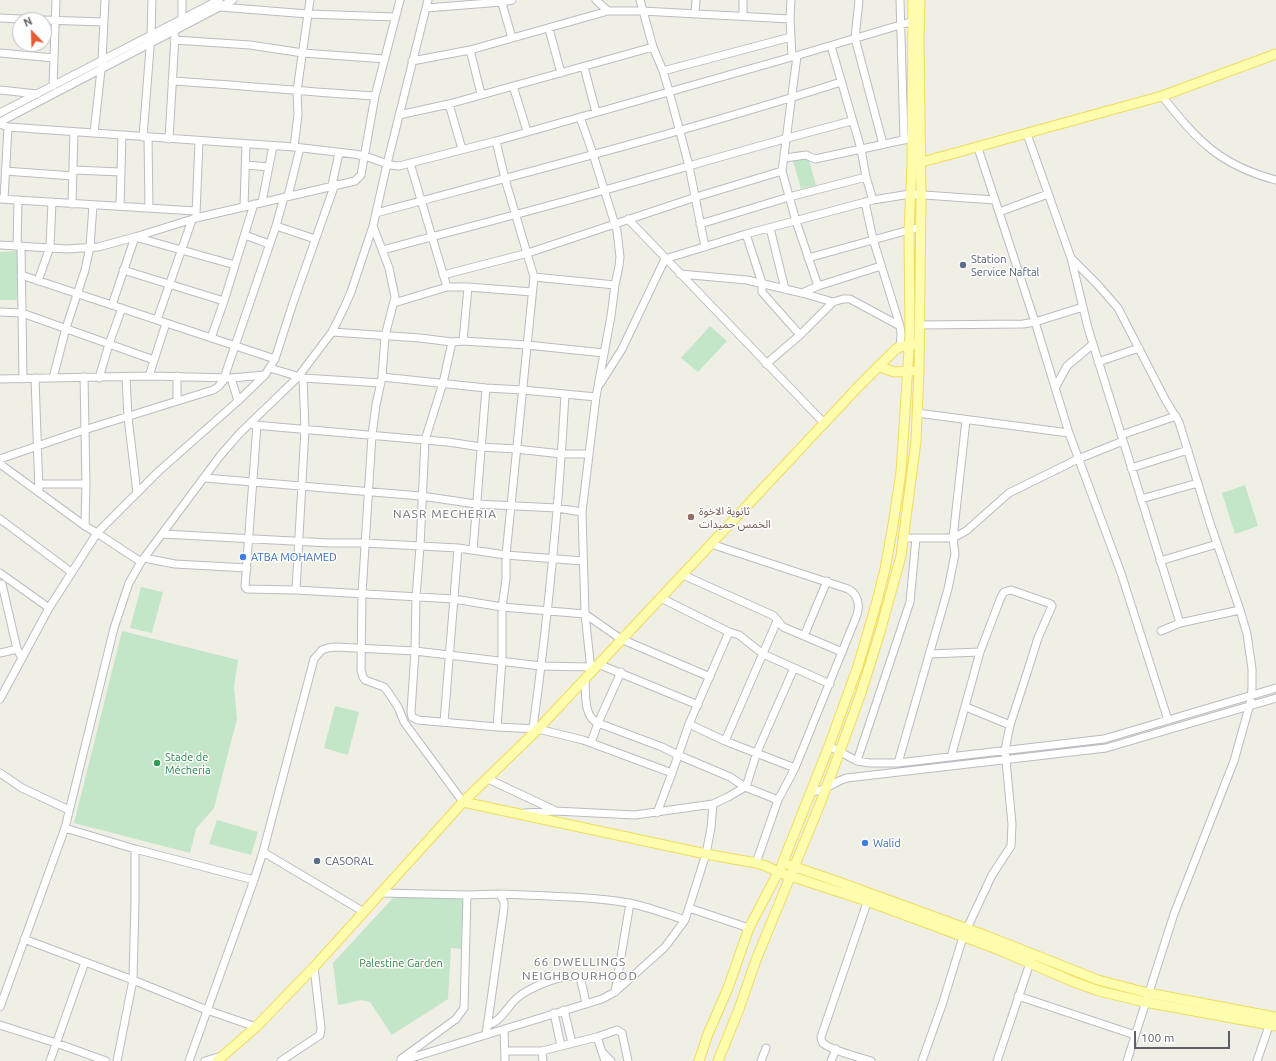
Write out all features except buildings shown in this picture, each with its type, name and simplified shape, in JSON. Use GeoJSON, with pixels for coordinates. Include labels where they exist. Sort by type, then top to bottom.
{"type":"FeatureCollection","features":[{"type":"Feature","properties":{"kind":"main road"},"geometry":{"type":"LineString","coordinates":[[699,1061],[708,1034],[728,988],[749,928],[780,868],[829,746],[858,666],[885,569],[901,472],[909,344],[910,194],[916,164],[916,20],[913,0]]}},
{"type":"Feature","properties":{"kind":"main road"},"geometry":{"type":"LineString","coordinates":[[718,1061],[739,1009],[756,960],[840,752],[885,618],[901,556],[916,441],[919,371],[921,196],[916,164],[908,139],[912,56],[920,0]]}},
{"type":"Feature","properties":{"kind":"main road"},"geometry":{"type":"LineString","coordinates":[[916,164],[1162,96],[1276,54]]}},
{"type":"Feature","properties":{"kind":"main road"},"geometry":{"type":"LineString","coordinates":[[220,1059],[256,1028],[314,967],[463,802],[488,779],[535,728],[661,598],[878,366],[900,347],[909,344],[919,344]]}},
{"type":"Feature","properties":{"kind":"main road"},"geometry":{"type":"LineString","coordinates":[[878,366],[894,372],[919,371]]}},
{"type":"Feature","properties":{"kind":"main road"},"geometry":{"type":"LineString","coordinates":[[463,802],[792,871],[869,897],[965,933],[998,949],[1098,980],[1148,993],[1273,1021]]}},
{"type":"Feature","properties":{"kind":"main road"},"geometry":{"type":"LineString","coordinates":[[740,954],[756,960]]}},
{"type":"Feature","properties":{"kind":"main road"},"geometry":{"type":"LineString","coordinates":[[1031,959],[1099,991],[1145,1002],[1273,1021]]}},
{"type":"Feature","properties":{"kind":"street"},"geometry":{"type":"LineString","coordinates":[[53,86],[56,0]]}},
{"type":"Feature","properties":{"kind":"street"},"geometry":{"type":"LineString","coordinates":[[94,133],[102,61],[105,0]]}},
{"type":"Feature","properties":{"kind":"street"},"geometry":{"type":"LineString","coordinates":[[149,208],[145,137],[152,0]]}},
{"type":"Feature","properties":{"kind":"street"},"geometry":{"type":"LineString","coordinates":[[182,0],[182,20]]}},
{"type":"Feature","properties":{"kind":"street"},"geometry":{"type":"LineString","coordinates":[[0,123],[101,69],[207,6],[233,0]]}},
{"type":"Feature","properties":{"kind":"street"},"geometry":{"type":"LineString","coordinates":[[0,459],[84,430],[213,390],[221,384],[286,197],[297,148],[297,91],[310,0]]}},
{"type":"Feature","properties":{"kind":"street"},"geometry":{"type":"LineString","coordinates":[[0,245],[67,249],[90,248],[134,237],[195,216],[244,207],[355,181],[361,175],[375,96],[400,0]]}},
{"type":"Feature","properties":{"kind":"street"},"geometry":{"type":"LineString","coordinates":[[0,1007],[65,828],[114,628],[129,582],[143,560],[224,451],[249,424],[301,377],[332,332],[352,292],[373,226],[428,0]]}},
{"type":"Feature","properties":{"kind":"street"},"geometry":{"type":"LineString","coordinates":[[426,8],[512,0]]}},
{"type":"Feature","properties":{"kind":"street"},"geometry":{"type":"LineString","coordinates":[[640,0],[653,47],[663,71],[690,166],[705,247]]}},
{"type":"Feature","properties":{"kind":"street"},"geometry":{"type":"LineString","coordinates":[[695,14],[696,0]]}},
{"type":"Feature","properties":{"kind":"street"},"geometry":{"type":"LineString","coordinates":[[742,16],[743,0]]}},
{"type":"Feature","properties":{"kind":"street"},"geometry":{"type":"LineString","coordinates":[[791,0],[790,19],[794,57],[787,137],[782,171],[796,221],[818,286]]}},
{"type":"Feature","properties":{"kind":"street"},"geometry":{"type":"LineString","coordinates":[[859,0],[856,38],[883,144]]}},
{"type":"Feature","properties":{"kind":"street"},"geometry":{"type":"LineString","coordinates":[[784,158],[806,155],[815,159],[908,139],[901,56],[900,0]]}},
{"type":"Feature","properties":{"kind":"street"},"geometry":{"type":"LineString","coordinates":[[501,1],[512,38]]}},
{"type":"Feature","properties":{"kind":"street"},"geometry":{"type":"LineString","coordinates":[[599,1],[608,11]]}},
{"type":"Feature","properties":{"kind":"street"},"geometry":{"type":"LineString","coordinates":[[0,114],[102,61],[175,30],[219,4],[308,14],[395,17]]}},
{"type":"Feature","properties":{"kind":"street"},"geometry":{"type":"LineString","coordinates":[[412,61],[470,50],[549,29],[608,11],[642,11],[790,19]]}},
{"type":"Feature","properties":{"kind":"street"},"geometry":{"type":"LineString","coordinates":[[0,18],[12,19]]}},
{"type":"Feature","properties":{"kind":"street"},"geometry":{"type":"LineString","coordinates":[[0,123],[8,127],[297,148],[364,156],[387,164],[399,166],[496,141],[527,131],[794,57],[916,20]]}},
{"type":"Feature","properties":{"kind":"street"},"geometry":{"type":"LineString","coordinates":[[52,21],[104,22]]}},
{"type":"Feature","properties":{"kind":"street"},"geometry":{"type":"LineString","coordinates":[[549,29],[561,73]]}},
{"type":"Feature","properties":{"kind":"street"},"geometry":{"type":"LineString","coordinates":[[169,138],[175,30]]}},
{"type":"Feature","properties":{"kind":"street"},"geometry":{"type":"LineString","coordinates":[[663,71],[791,37]]}},
{"type":"Feature","properties":{"kind":"street"},"geometry":{"type":"LineString","coordinates":[[174,40],[250,45],[303,53],[385,60]]}},
{"type":"Feature","properties":{"kind":"street"},"geometry":{"type":"LineString","coordinates":[[831,46],[861,150],[866,177],[873,200]]}},
{"type":"Feature","properties":{"kind":"street"},"geometry":{"type":"LineString","coordinates":[[399,115],[449,104],[653,47]]}},
{"type":"Feature","properties":{"kind":"street"},"geometry":{"type":"LineString","coordinates":[[470,50],[481,94]]}},
{"type":"Feature","properties":{"kind":"street"},"geometry":{"type":"LineString","coordinates":[[0,53],[54,58]]}},
{"type":"Feature","properties":{"kind":"street"},"geometry":{"type":"LineString","coordinates":[[901,56],[912,56]]}},
{"type":"Feature","properties":{"kind":"street"},"geometry":{"type":"LineString","coordinates":[[584,67],[596,112]]}},
{"type":"Feature","properties":{"kind":"street"},"geometry":{"type":"LineString","coordinates":[[172,81],[243,85],[297,91],[375,96]]}},
{"type":"Feature","properties":{"kind":"street"},"geometry":{"type":"LineString","coordinates":[[376,213],[680,130],[841,82]]}},
{"type":"Feature","properties":{"kind":"street"},"geometry":{"type":"LineString","coordinates":[[513,86],[527,131]]}},
{"type":"Feature","properties":{"kind":"street"},"geometry":{"type":"LineString","coordinates":[[0,90],[37,94]]}},
{"type":"Feature","properties":{"kind":"street"},"geometry":{"type":"LineString","coordinates":[[1162,96],[1184,124],[1211,150],[1233,164],[1256,175],[1276,180]]}},
{"type":"Feature","properties":{"kind":"street"},"geometry":{"type":"LineString","coordinates":[[449,104],[462,149]]}},
{"type":"Feature","properties":{"kind":"street"},"geometry":{"type":"LineString","coordinates":[[580,117],[619,236],[620,257],[620,266],[615,285],[596,397],[582,512],[585,614],[591,670],[588,712],[591,719],[662,747],[730,777],[746,787],[778,800]]}},
{"type":"Feature","properties":{"kind":"street"},"geometry":{"type":"LineString","coordinates":[[383,250],[604,191],[787,137],[852,121]]}},
{"type":"Feature","properties":{"kind":"street"},"geometry":{"type":"LineString","coordinates":[[8,127],[2,199],[149,208],[195,216]]}},
{"type":"Feature","properties":{"kind":"street"},"geometry":{"type":"LineString","coordinates":[[72,204],[74,132]]}},
{"type":"Feature","properties":{"kind":"street"},"geometry":{"type":"LineString","coordinates":[[1027,134],[1071,258],[1085,319],[1180,623]]}},
{"type":"Feature","properties":{"kind":"street"},"geometry":{"type":"LineString","coordinates":[[120,206],[122,135]]}},
{"type":"Feature","properties":{"kind":"street"},"geometry":{"type":"LineString","coordinates":[[157,320],[195,216],[199,141]]}},
{"type":"Feature","properties":{"kind":"street"},"geometry":{"type":"LineString","coordinates":[[496,141],[505,178],[534,277],[506,555],[506,579],[502,607],[502,660],[497,727]]}},
{"type":"Feature","properties":{"kind":"street"},"geometry":{"type":"LineString","coordinates":[[244,207],[246,144]]}},
{"type":"Feature","properties":{"kind":"street"},"geometry":{"type":"LineString","coordinates":[[211,338],[245,235],[258,203],[269,167],[273,146]]}},
{"type":"Feature","properties":{"kind":"street"},"geometry":{"type":"LineString","coordinates":[[978,148],[1035,322],[1069,433],[1122,574],[1168,720]]}},
{"type":"Feature","properties":{"kind":"street"},"geometry":{"type":"LineString","coordinates":[[0,699],[49,608],[97,533],[196,438],[238,402],[270,368],[275,359],[334,185],[339,153]]}},
{"type":"Feature","properties":{"kind":"street"},"geometry":{"type":"LineString","coordinates":[[410,163],[420,201],[447,287]]}},
{"type":"Feature","properties":{"kind":"street"},"geometry":{"type":"LineString","coordinates":[[246,165],[269,167]]}},
{"type":"Feature","properties":{"kind":"street"},"geometry":{"type":"LineString","coordinates":[[5,171],[73,173],[121,172]]}},
{"type":"Feature","properties":{"kind":"street"},"geometry":{"type":"LineString","coordinates":[[443,275],[528,253],[696,197],[782,171]]}},
{"type":"Feature","properties":{"kind":"street"},"geometry":{"type":"LineString","coordinates":[[700,224],[866,177]]}},
{"type":"Feature","properties":{"kind":"street"},"geometry":{"type":"LineString","coordinates":[[599,385],[622,349],[665,259],[746,234],[873,200],[910,194],[921,196],[995,200]]}},
{"type":"Feature","properties":{"kind":"street"},"geometry":{"type":"LineString","coordinates":[[999,212],[1048,194]]}},
{"type":"Feature","properties":{"kind":"street"},"geometry":{"type":"LineString","coordinates":[[18,200],[23,379]]}},
{"type":"Feature","properties":{"kind":"street"},"geometry":{"type":"LineString","coordinates":[[38,281],[50,247],[52,202]]}},
{"type":"Feature","properties":{"kind":"street"},"geometry":{"type":"LineString","coordinates":[[865,202],[873,240],[900,326],[900,347]]}},
{"type":"Feature","properties":{"kind":"street"},"geometry":{"type":"LineString","coordinates":[[53,378],[66,328],[85,270],[90,248],[93,205]]}},
{"type":"Feature","properties":{"kind":"street"},"geometry":{"type":"LineString","coordinates":[[628,219],[825,424]]}},
{"type":"Feature","properties":{"kind":"street"},"geometry":{"type":"LineString","coordinates":[[276,226],[315,239]]}},
{"type":"Feature","properties":{"kind":"street"},"geometry":{"type":"LineString","coordinates":[[373,226],[393,281],[394,303],[384,336],[381,380],[372,435],[362,594],[361,648],[363,677],[365,680],[384,687],[398,708],[404,722],[463,802]]}},
{"type":"Feature","properties":{"kind":"street"},"geometry":{"type":"LineString","coordinates":[[808,258],[920,227]]}},
{"type":"Feature","properties":{"kind":"street"},"geometry":{"type":"LineString","coordinates":[[770,228],[785,289]]}},
{"type":"Feature","properties":{"kind":"street"},"geometry":{"type":"LineString","coordinates":[[746,234],[762,283],[761,289],[764,295],[800,335]]}},
{"type":"Feature","properties":{"kind":"street"},"geometry":{"type":"LineString","coordinates":[[245,235],[269,244]]}},
{"type":"Feature","properties":{"kind":"street"},"geometry":{"type":"LineString","coordinates":[[134,237],[236,265]]}},
{"type":"Feature","properties":{"kind":"street"},"geometry":{"type":"LineString","coordinates":[[112,305],[134,237]]}},
{"type":"Feature","properties":{"kind":"street"},"geometry":{"type":"LineString","coordinates":[[1071,258],[1118,308],[1166,401],[1176,416],[1240,610],[1247,634],[1252,670],[1252,696],[1234,761],[1176,907],[1127,1061]]}},
{"type":"Feature","properties":{"kind":"street"},"geometry":{"type":"LineString","coordinates":[[802,293],[818,286],[881,266]]}},
{"type":"Feature","properties":{"kind":"street"},"geometry":{"type":"LineString","coordinates":[[123,270],[224,301]]}},
{"type":"Feature","properties":{"kind":"street"},"geometry":{"type":"LineString","coordinates":[[680,274],[747,280],[833,302]]}},
{"type":"Feature","properties":{"kind":"street"},"geometry":{"type":"LineString","coordinates":[[21,275],[275,359]]}},
{"type":"Feature","properties":{"kind":"street"},"geometry":{"type":"LineString","coordinates":[[534,277],[615,285]]}},
{"type":"Feature","properties":{"kind":"street"},"geometry":{"type":"LineString","coordinates":[[394,303],[447,287],[468,287],[532,292]]}},
{"type":"Feature","properties":{"kind":"street"},"geometry":{"type":"LineString","coordinates":[[463,341],[468,287]]}},
{"type":"Feature","properties":{"kind":"street"},"geometry":{"type":"LineString","coordinates":[[766,364],[800,335],[833,302],[844,298],[850,299],[900,326]]}},
{"type":"Feature","properties":{"kind":"street"},"geometry":{"type":"LineString","coordinates":[[919,326],[1023,324],[1035,322],[1083,307]]}},
{"type":"Feature","properties":{"kind":"street"},"geometry":{"type":"LineString","coordinates":[[99,378],[122,308]]}},
{"type":"Feature","properties":{"kind":"street"},"geometry":{"type":"LineString","coordinates":[[0,312],[22,313],[154,360]]}},
{"type":"Feature","properties":{"kind":"street"},"geometry":{"type":"LineString","coordinates":[[149,376],[166,323]]}},
{"type":"Feature","properties":{"kind":"street"},"geometry":{"type":"LineString","coordinates":[[332,332],[604,353]]}},
{"type":"Feature","properties":{"kind":"street"},"geometry":{"type":"LineString","coordinates":[[452,342],[443,383],[424,440],[411,712],[412,717],[418,720],[497,727],[535,728],[591,743],[672,773]]}},
{"type":"Feature","properties":{"kind":"street"},"geometry":{"type":"LineString","coordinates":[[1055,388],[1067,366],[1093,344]]}},
{"type":"Feature","properties":{"kind":"street"},"geometry":{"type":"LineString","coordinates":[[1098,362],[1139,348]]}},
{"type":"Feature","properties":{"kind":"street"},"geometry":{"type":"LineString","coordinates":[[270,368],[301,377],[443,383],[596,397]]}},
{"type":"Feature","properties":{"kind":"street"},"geometry":{"type":"LineString","coordinates":[[0,379],[149,376],[231,378],[265,375]]}},
{"type":"Feature","properties":{"kind":"street"},"geometry":{"type":"LineString","coordinates":[[176,376],[177,401]]}},
{"type":"Feature","properties":{"kind":"street"},"geometry":{"type":"LineString","coordinates":[[84,377],[86,484],[84,526]]}},
{"type":"Feature","properties":{"kind":"street"},"geometry":{"type":"LineString","coordinates":[[126,377],[128,416],[137,493]]}},
{"type":"Feature","properties":{"kind":"street"},"geometry":{"type":"LineString","coordinates":[[296,590],[305,429],[301,377]]}},
{"type":"Feature","properties":{"kind":"street"},"geometry":{"type":"LineString","coordinates":[[35,378],[39,492]]}},
{"type":"Feature","properties":{"kind":"street"},"geometry":{"type":"LineString","coordinates":[[231,378],[238,402]]}},
{"type":"Feature","properties":{"kind":"street"},"geometry":{"type":"LineString","coordinates":[[473,550],[486,388]]}},
{"type":"Feature","properties":{"kind":"street"},"geometry":{"type":"LineString","coordinates":[[535,728],[553,558],[562,454],[565,394]]}},
{"type":"Feature","properties":{"kind":"street"},"geometry":{"type":"LineString","coordinates":[[917,413],[1069,433]]}},
{"type":"Feature","properties":{"kind":"street"},"geometry":{"type":"LineString","coordinates":[[904,538],[953,538],[966,531],[1009,493],[1122,438],[1176,416]]}},
{"type":"Feature","properties":{"kind":"street"},"geometry":{"type":"LineString","coordinates":[[898,763],[954,564],[955,554],[953,538],[966,420]]}},
{"type":"Feature","properties":{"kind":"street"},"geometry":{"type":"LineString","coordinates":[[249,424],[448,442],[481,447],[562,454],[589,454]]}},
{"type":"Feature","properties":{"kind":"street"},"geometry":{"type":"LineString","coordinates":[[257,425],[245,587],[247,589],[296,590],[454,599],[502,607],[547,612],[585,614],[621,639],[710,677]]}},
{"type":"Feature","properties":{"kind":"street"},"geometry":{"type":"LineString","coordinates":[[1131,468],[1188,450]]}},
{"type":"Feature","properties":{"kind":"street"},"geometry":{"type":"LineString","coordinates":[[0,464],[84,526],[143,560],[175,564],[247,568]]}},
{"type":"Feature","properties":{"kind":"street"},"geometry":{"type":"LineString","coordinates":[[205,478],[421,496],[476,504],[557,508],[582,512]]}},
{"type":"Feature","properties":{"kind":"street"},"geometry":{"type":"LineString","coordinates":[[1141,499],[1198,483]]}},
{"type":"Feature","properties":{"kind":"street"},"geometry":{"type":"LineString","coordinates":[[39,484],[86,484]]}},
{"type":"Feature","properties":{"kind":"street"},"geometry":{"type":"LineString","coordinates":[[0,519],[71,572]]}},
{"type":"Feature","properties":{"kind":"street"},"geometry":{"type":"LineString","coordinates":[[163,534],[458,548],[506,555],[583,561]]}},
{"type":"Feature","properties":{"kind":"street"},"geometry":{"type":"LineString","coordinates":[[857,761],[910,602],[916,538]]}},
{"type":"Feature","properties":{"kind":"street"},"geometry":{"type":"LineString","coordinates":[[711,544],[851,590],[859,605],[857,615],[830,684],[795,768],[778,800],[756,863]]}},
{"type":"Feature","properties":{"kind":"street"},"geometry":{"type":"LineString","coordinates":[[1160,561],[1217,544]]}},
{"type":"Feature","properties":{"kind":"street"},"geometry":{"type":"LineString","coordinates":[[444,722],[458,548]]}},
{"type":"Feature","properties":{"kind":"street"},"geometry":{"type":"LineString","coordinates":[[0,573],[49,608]]}},
{"type":"Feature","properties":{"kind":"street"},"geometry":{"type":"LineString","coordinates":[[682,575],[774,616],[783,627],[842,652]]}},
{"type":"Feature","properties":{"kind":"street"},"geometry":{"type":"LineString","coordinates":[[10,580],[1,585],[17,649],[22,658]]}},
{"type":"Feature","properties":{"kind":"street"},"geometry":{"type":"LineString","coordinates":[[804,636],[827,581]]}},
{"type":"Feature","properties":{"kind":"street"},"geometry":{"type":"LineString","coordinates":[[922,1061],[965,933],[992,876],[1010,846],[1012,824],[1005,750],[1010,725],[1036,646],[1052,605],[1011,590],[1004,592],[1000,596],[980,652],[951,757]]}},
{"type":"Feature","properties":{"kind":"street"},"geometry":{"type":"LineString","coordinates":[[661,598],[729,632],[739,635],[763,654],[830,684]]}},
{"type":"Feature","properties":{"kind":"street"},"geometry":{"type":"LineString","coordinates":[[1161,630],[1180,623],[1240,610]]}},
{"type":"Feature","properties":{"kind":"street"},"geometry":{"type":"LineString","coordinates":[[725,741],[777,621]]}},
{"type":"Feature","properties":{"kind":"street"},"geometry":{"type":"LineString","coordinates":[[657,813],[689,724],[729,632]]}},
{"type":"Feature","properties":{"kind":"street"},"geometry":{"type":"LineString","coordinates":[[189,1061],[254,880],[263,852],[314,659],[322,650],[328,648],[361,648],[415,651],[502,660],[541,666],[621,672],[698,705]]}},
{"type":"Feature","properties":{"kind":"street"},"geometry":{"type":"LineString","coordinates":[[0,652],[17,649]]}},
{"type":"Feature","properties":{"kind":"street"},"geometry":{"type":"LineString","coordinates":[[929,654],[980,652]]}},
{"type":"Feature","properties":{"kind":"street"},"geometry":{"type":"LineString","coordinates":[[519,814],[555,811],[636,815],[713,804],[728,797],[746,787],[757,752],[794,668]]}},
{"type":"Feature","properties":{"kind":"street"},"geometry":{"type":"LineString","coordinates":[[591,743],[598,722],[621,672]]}},
{"type":"Feature","properties":{"kind":"street"},"geometry":{"type":"LineString","coordinates":[[0,684],[9,682]]}},
{"type":"Feature","properties":{"kind":"street"},"geometry":{"type":"LineString","coordinates":[[829,746],[857,761],[870,763],[898,763],[1104,739],[1276,688]]}},
{"type":"Feature","properties":{"kind":"street"},"geometry":{"type":"LineString","coordinates":[[811,791],[818,792],[826,789],[839,780],[847,778],[1106,748],[1276,698]]}},
{"type":"Feature","properties":{"kind":"street"},"geometry":{"type":"LineString","coordinates":[[966,707],[1010,725]]}},
{"type":"Feature","properties":{"kind":"street"},"geometry":{"type":"LineString","coordinates":[[689,724],[725,741],[757,752],[795,768]]}},
{"type":"Feature","properties":{"kind":"street"},"geometry":{"type":"LineString","coordinates":[[0,773],[22,788],[69,810]]}},
{"type":"Feature","properties":{"kind":"street"},"geometry":{"type":"LineString","coordinates":[[488,779],[555,811]]}},
{"type":"Feature","properties":{"kind":"street"},"geometry":{"type":"LineString","coordinates":[[401,1061],[602,999],[615,992],[665,947],[685,920],[706,854],[711,828],[713,804]]}},
{"type":"Feature","properties":{"kind":"street"},"geometry":{"type":"LineString","coordinates":[[65,828],[135,849],[254,880]]}},
{"type":"Feature","properties":{"kind":"street"},"geometry":{"type":"LineString","coordinates":[[117,1061],[133,980],[135,849]]}},
{"type":"Feature","properties":{"kind":"street"},"geometry":{"type":"LineString","coordinates":[[263,852],[364,912]]}},
{"type":"Feature","properties":{"kind":"street"},"geometry":{"type":"LineString","coordinates":[[381,893],[466,895],[500,894],[614,900],[630,903],[685,920]]}},
{"type":"Feature","properties":{"kind":"street"},"geometry":{"type":"LineString","coordinates":[[486,1035],[504,908],[504,902],[500,894]]}},
{"type":"Feature","properties":{"kind":"street"},"geometry":{"type":"LineString","coordinates":[[397,1061],[456,1019],[464,1008],[466,895]]}},
{"type":"Feature","properties":{"kind":"street"},"geometry":{"type":"LineString","coordinates":[[869,897],[821,1037],[822,1042],[836,1049],[871,1061]]}},
{"type":"Feature","properties":{"kind":"street"},"geometry":{"type":"LineString","coordinates":[[615,992],[630,903]]}},
{"type":"Feature","properties":{"kind":"street"},"geometry":{"type":"LineString","coordinates":[[689,908],[749,928]]}},
{"type":"Feature","properties":{"kind":"street"},"geometry":{"type":"LineString","coordinates":[[24,939],[256,1028]]}},
{"type":"Feature","properties":{"kind":"street"},"geometry":{"type":"LineString","coordinates":[[997,1061],[1031,959]]}},
{"type":"Feature","properties":{"kind":"street"},"geometry":{"type":"LineString","coordinates":[[50,1061],[85,962]]}},
{"type":"Feature","properties":{"kind":"street"},"geometry":{"type":"LineString","coordinates":[[281,1061],[320,1035],[321,1028],[314,967]]}},
{"type":"Feature","properties":{"kind":"street"},"geometry":{"type":"LineString","coordinates":[[487,1025],[495,1022],[513,1002],[525,992],[565,976],[576,976],[580,978],[584,989],[586,1004]]}},
{"type":"Feature","properties":{"kind":"street"},"geometry":{"type":"LineString","coordinates":[[1018,996],[1135,1035]]}},
{"type":"Feature","properties":{"kind":"street"},"geometry":{"type":"LineString","coordinates":[[564,1010],[572,1044]]}},
{"type":"Feature","properties":{"kind":"street"},"geometry":{"type":"LineString","coordinates":[[554,1013],[561,1046]]}},
{"type":"Feature","properties":{"kind":"street"},"geometry":{"type":"LineString","coordinates":[[1257,1061],[1273,1021]]}},
{"type":"Feature","properties":{"kind":"street"},"geometry":{"type":"LineString","coordinates":[[0,1025],[56,1042],[106,1061]]}},
{"type":"Feature","properties":{"kind":"street"},"geometry":{"type":"LineString","coordinates":[[504,1030],[506,1061]]}},
{"type":"Feature","properties":{"kind":"street"},"geometry":{"type":"LineString","coordinates":[[506,1051],[542,1051],[619,1030],[622,1033],[628,1061]]}},
{"type":"Feature","properties":{"kind":"street"},"geometry":{"type":"LineString","coordinates":[[597,1037],[605,1061]]}},
{"type":"Feature","properties":{"kind":"street"},"geometry":{"type":"LineString","coordinates":[[761,1061],[766,1048]]}},
{"type":"Feature","properties":{"kind":"street"},"geometry":{"type":"LineString","coordinates":[[831,1061],[836,1049]]}},
{"type":"Feature","properties":{"kind":"street"},"geometry":{"type":"LineString","coordinates":[[542,1051],[543,1061]]}},
{"type":"Feature","properties":{"kind":"street"},"geometry":{"type":"LineString","coordinates":[[603,1053],[612,1061]]}},
{"type":"Feature","properties":{"kind":"street"},"geometry":{"type":"LineString","coordinates":[[204,1061],[220,1059]]}},
{"type":"Feature","properties":{"kind":"green space"},"geometry":{"type":"Polygon","coordinates":[[[808,157],[816,185],[801,189],[793,161],[808,157]]]}},
{"type":"Feature","properties":{"kind":"green space"},"geometry":{"type":"Polygon","coordinates":[[[17,251],[17,300],[0,300],[0,252],[17,251]]]}},
{"type":"Feature","properties":{"kind":"green space"},"geometry":{"type":"Polygon","coordinates":[[[710,326],[727,341],[698,372],[681,358],[710,326]]]}},
{"type":"Feature","properties":{"kind":"green space"},"geometry":{"type":"Polygon","coordinates":[[[1245,485],[1258,526],[1235,534],[1222,493],[1245,485]]]}},
{"type":"Feature","properties":{"kind":"green space"},"geometry":{"type":"Polygon","coordinates":[[[141,587],[163,592],[152,633],[130,628],[141,587]]]}},
{"type":"Feature","properties":{"kind":"green space","name":"Stade de Mécheria"},"geometry":{"type":"Polygon","coordinates":[[[122,631],[238,660],[234,687],[237,719],[214,808],[196,829],[190,853],[74,823],[122,631]]]}},
{"type":"Feature","properties":{"kind":"green space"},"geometry":{"type":"Polygon","coordinates":[[[335,706],[359,712],[348,755],[324,748],[335,706]]]}},
{"type":"Feature","properties":{"kind":"green space"},"geometry":{"type":"Polygon","coordinates":[[[217,820],[258,832],[251,855],[209,844],[217,820]]]}},
{"type":"Feature","properties":{"kind":"green space","name":"Palestine Garden"},"geometry":{"type":"Polygon","coordinates":[[[393,898],[463,898],[461,949],[451,948],[448,999],[392,1035],[370,1002],[362,1000],[338,1005],[333,963],[393,898]]]}},
{"type":"Feature","properties":{"kind":"place","name":"Station Service Naftal"},"geometry":{"type":"Point","coordinates":[963,265]}},
{"type":"Feature","properties":{"kind":"place","name":"ثانوية الاخوة الخمس حميدات"},"geometry":{"type":"Point","coordinates":[691,517]}},
{"type":"Feature","properties":{"kind":"place","name":"ATBA MOHAMED"},"geometry":{"type":"Point","coordinates":[243,557]}},
{"type":"Feature","properties":{"kind":"place","name":"Stade de Mécheria"},"geometry":{"type":"Point","coordinates":[157,763]}},
{"type":"Feature","properties":{"kind":"place","name":"Walid"},"geometry":{"type":"Point","coordinates":[865,843]}},
{"type":"Feature","properties":{"kind":"place","name":"CASORAL"},"geometry":{"type":"Point","coordinates":[317,861]}},
{"type":"Feature","properties":{"kind":"district","name":"NASR MECHERIA"},"geometry":{"type":"Point","coordinates":[445,514]}},
{"type":"Feature","properties":{"kind":"district","name":"66 DWELLINGS NEIGHBOURHOOD"},"geometry":{"type":"Point","coordinates":[580,969]}}]}
